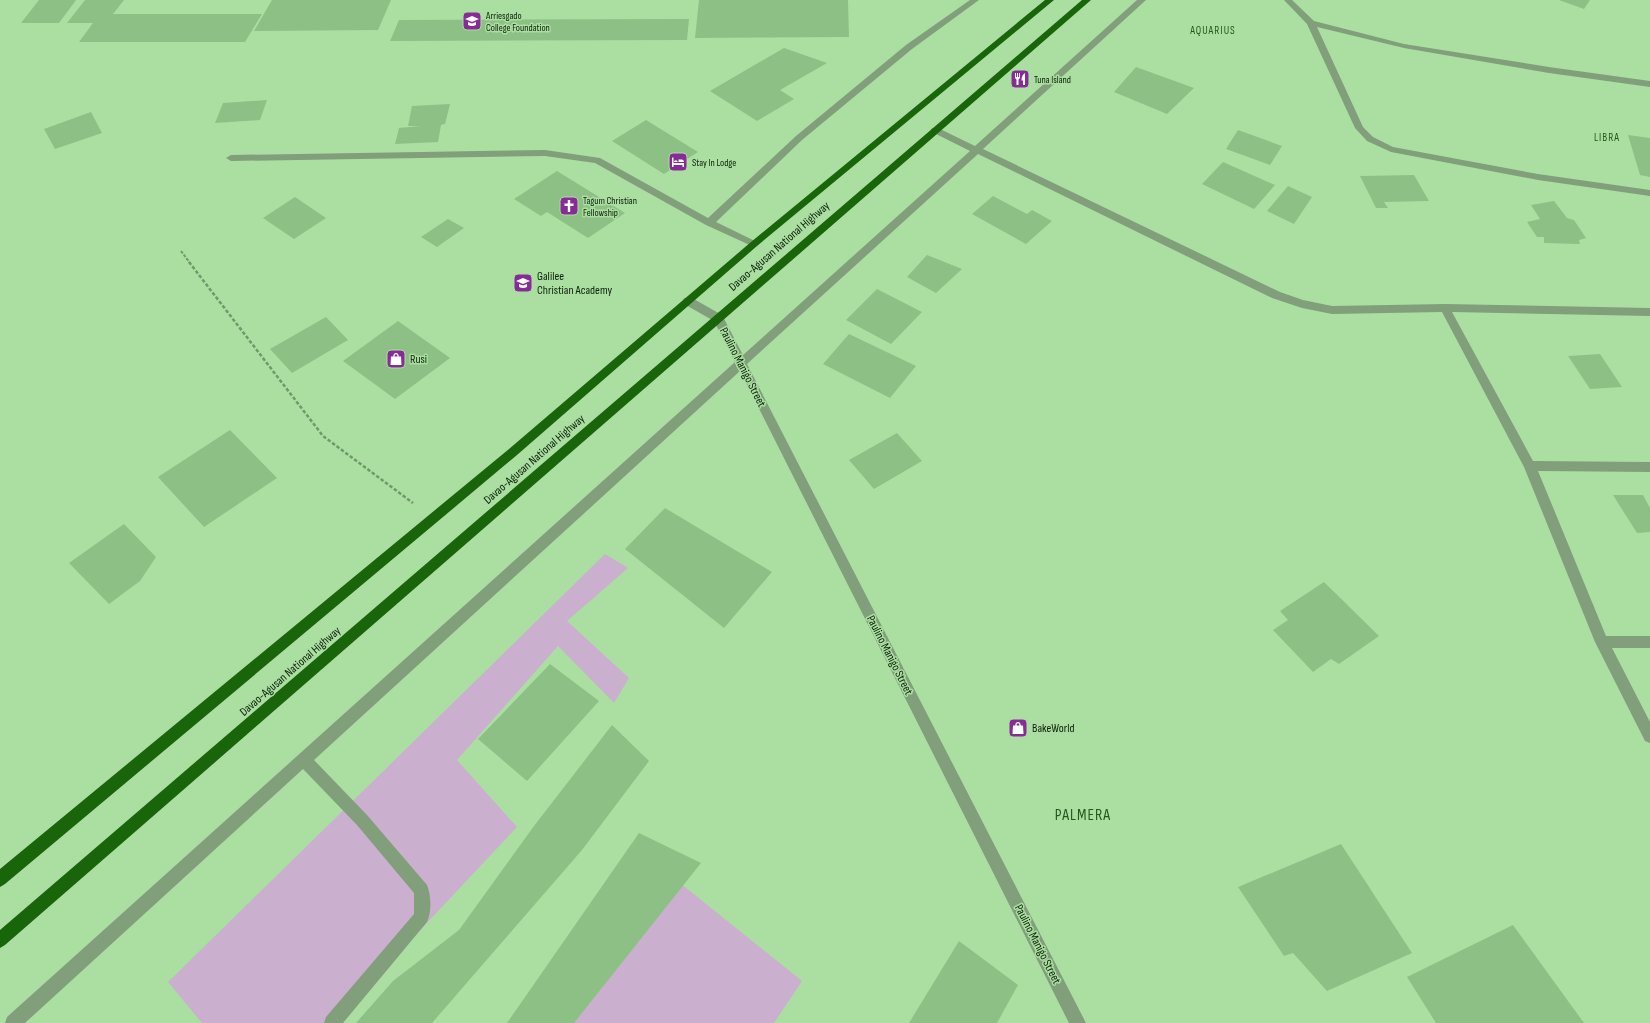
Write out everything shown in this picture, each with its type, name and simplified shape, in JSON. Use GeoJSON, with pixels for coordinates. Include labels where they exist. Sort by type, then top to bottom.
{"type":"FeatureCollection","features":[{"type":"Feature","properties":{"kind":"highway","name":"Davao-Agusan National Highway"},"geometry":{"type":"LineString","coordinates":[[0,879],[434,518],[754,244],[1050,0]]}},
{"type":"Feature","properties":{"kind":"highway","name":"Davao-Agusan National Highway"},"geometry":{"type":"LineString","coordinates":[[0,940],[1087,0]]}},
{"type":"Feature","properties":{"kind":"street"},"geometry":{"type":"LineString","coordinates":[[709,223],[799,138],[909,47],[975,0]]}},
{"type":"Feature","properties":{"kind":"street"},"geometry":{"type":"LineString","coordinates":[[13,1023],[1142,0]]}},
{"type":"Feature","properties":{"kind":"street"},"geometry":{"type":"LineString","coordinates":[[1288,0],[1311,23],[1359,128],[1370,139],[1381,145],[1391,149],[1538,177],[1650,193]]}},
{"type":"Feature","properties":{"kind":"street"},"geometry":{"type":"LineString","coordinates":[[1311,23],[1404,46],[1549,70],[1650,84]]}},
{"type":"Feature","properties":{"kind":"street"},"geometry":{"type":"LineString","coordinates":[[935,130],[1269,292],[1302,304],[1332,310],[1445,308],[1650,312]]}},
{"type":"Feature","properties":{"kind":"street"},"geometry":{"type":"LineString","coordinates":[[232,158],[545,153],[568,155],[597,160],[709,223],[754,244]]}},
{"type":"Feature","properties":{"kind":"street","name":"Paulino Manigo Street"},"geometry":{"type":"LineString","coordinates":[[688,301],[718,318],[1078,1023]]}},
{"type":"Feature","properties":{"kind":"street"},"geometry":{"type":"LineString","coordinates":[[1445,308],[1530,466],[1602,642],[1650,736]]}},
{"type":"Feature","properties":{"kind":"street"},"geometry":{"type":"LineString","coordinates":[[1530,466],[1650,467]]}},
{"type":"Feature","properties":{"kind":"street"},"geometry":{"type":"LineString","coordinates":[[1602,642],[1650,642]]}},
{"type":"Feature","properties":{"kind":"street"},"geometry":{"type":"LineString","coordinates":[[303,759],[362,820],[422,890],[422,916],[332,1023]]}},
{"type":"Feature","properties":{"kind":"path"},"geometry":{"type":"LineString","coordinates":[[181,251],[324,436],[434,518]]}},
{"type":"Feature","properties":{"kind":"shaded area"},"geometry":{"type":"Polygon","coordinates":[[[605,554],[628,568],[567,621],[629,678],[614,703],[558,646],[457,760],[517,827],[333,1023],[202,1023],[168,982],[605,554]]]}},
{"type":"Feature","properties":{"kind":"shaded area"},"geometry":{"type":"Polygon","coordinates":[[[680,883],[802,981],[774,1023],[573,1023],[680,883]]]}},
{"type":"Feature","properties":{"kind":"building"},"geometry":{"type":"Polygon","coordinates":[[[39,0],[76,0],[59,23],[21,23],[39,0]]]}},
{"type":"Feature","properties":{"kind":"building"},"geometry":{"type":"Polygon","coordinates":[[[85,0],[124,0],[113,14],[262,14],[245,42],[79,42],[93,23],[67,23],[85,0]]]}},
{"type":"Feature","properties":{"kind":"building"},"geometry":{"type":"Polygon","coordinates":[[[272,0],[391,0],[378,30],[254,31],[272,0]]]}},
{"type":"Feature","properties":{"kind":"building"},"geometry":{"type":"Polygon","coordinates":[[[699,0],[848,0],[849,37],[695,38],[699,0]]]}},
{"type":"Feature","properties":{"kind":"building"},"geometry":{"type":"Polygon","coordinates":[[[1559,0],[1590,0],[1584,9],[1559,0]]]}},
{"type":"Feature","properties":{"kind":"building"},"geometry":{"type":"Polygon","coordinates":[[[689,19],[687,40],[390,41],[399,20],[689,19]]]}},
{"type":"Feature","properties":{"kind":"building"},"geometry":{"type":"Polygon","coordinates":[[[784,48],[827,63],[780,90],[794,99],[757,121],[710,91],[784,48]]]}},
{"type":"Feature","properties":{"kind":"building"},"geometry":{"type":"Polygon","coordinates":[[[1136,67],[1194,88],[1167,114],[1114,92],[1136,67]]]}},
{"type":"Feature","properties":{"kind":"building"},"geometry":{"type":"Polygon","coordinates":[[[267,100],[260,120],[215,123],[223,103],[267,100]]]}},
{"type":"Feature","properties":{"kind":"building"},"geometry":{"type":"Polygon","coordinates":[[[450,104],[445,124],[441,125],[438,142],[395,144],[399,128],[421,126],[408,126],[412,106],[450,104]]]}},
{"type":"Feature","properties":{"kind":"building"},"geometry":{"type":"Polygon","coordinates":[[[91,112],[102,133],[55,149],[44,129],[91,112]]]}},
{"type":"Feature","properties":{"kind":"building"},"geometry":{"type":"Polygon","coordinates":[[[646,120],[698,152],[664,174],[612,141],[646,120]]]}},
{"type":"Feature","properties":{"kind":"building"},"geometry":{"type":"Polygon","coordinates":[[[1238,130],[1282,146],[1270,165],[1226,149],[1238,130]]]}},
{"type":"Feature","properties":{"kind":"building"},"geometry":{"type":"Polygon","coordinates":[[[1628,135],[1650,138],[1650,177],[1640,175],[1628,135]]]}},
{"type":"Feature","properties":{"kind":"building"},"geometry":{"type":"Polygon","coordinates":[[[1223,162],[1275,185],[1254,209],[1202,184],[1223,162]]]}},
{"type":"Feature","properties":{"kind":"building","name":"Tagum Christian Fellowship"},"geometry":{"type":"Polygon","coordinates":[[[557,171],[625,213],[588,238],[547,212],[541,216],[514,199],[557,171]]]}},
{"type":"Feature","properties":{"kind":"building"},"geometry":{"type":"Polygon","coordinates":[[[1414,175],[1429,201],[1384,202],[1388,208],[1376,208],[1360,176],[1414,175]]]}},
{"type":"Feature","properties":{"kind":"building"},"geometry":{"type":"Polygon","coordinates":[[[1288,186],[1312,197],[1294,224],[1267,211],[1288,186]]]}},
{"type":"Feature","properties":{"kind":"building"},"geometry":{"type":"Polygon","coordinates":[[[993,196],[1027,214],[1032,210],[1052,221],[1026,244],[972,214],[993,196]]]}},
{"type":"Feature","properties":{"kind":"building"},"geometry":{"type":"Polygon","coordinates":[[[295,197],[326,218],[294,239],[263,218],[295,197]]]}},
{"type":"Feature","properties":{"kind":"building"},"geometry":{"type":"Polygon","coordinates":[[[1554,201],[1567,218],[1574,220],[1586,238],[1579,240],[1580,244],[1544,243],[1544,237],[1537,237],[1527,222],[1540,219],[1531,205],[1554,201]]]}},
{"type":"Feature","properties":{"kind":"building"},"geometry":{"type":"Polygon","coordinates":[[[448,219],[464,228],[437,247],[421,237],[448,219]]]}},
{"type":"Feature","properties":{"kind":"building"},"geometry":{"type":"Polygon","coordinates":[[[927,255],[962,269],[936,293],[907,277],[927,255]]]}},
{"type":"Feature","properties":{"kind":"building"},"geometry":{"type":"Polygon","coordinates":[[[877,289],[922,312],[891,344],[846,320],[877,289]]]}},
{"type":"Feature","properties":{"kind":"building"},"geometry":{"type":"Polygon","coordinates":[[[326,317],[348,340],[292,373],[270,349],[326,317]]]}},
{"type":"Feature","properties":{"kind":"building","name":"Rusi"},"geometry":{"type":"Polygon","coordinates":[[[398,321],[450,358],[395,399],[343,361],[398,321]]]}},
{"type":"Feature","properties":{"kind":"building"},"geometry":{"type":"Polygon","coordinates":[[[849,334],[916,366],[890,398],[823,364],[849,334]]]}},
{"type":"Feature","properties":{"kind":"building"},"geometry":{"type":"Polygon","coordinates":[[[1600,354],[1622,387],[1590,389],[1568,356],[1600,354]]]}},
{"type":"Feature","properties":{"kind":"building"},"geometry":{"type":"Polygon","coordinates":[[[230,430],[277,478],[204,527],[158,477],[230,430]]]}},
{"type":"Feature","properties":{"kind":"building"},"geometry":{"type":"Polygon","coordinates":[[[897,433],[922,461],[874,489],[849,460],[897,433]]]}},
{"type":"Feature","properties":{"kind":"building"},"geometry":{"type":"Polygon","coordinates":[[[1613,495],[1643,495],[1650,508],[1650,532],[1637,533],[1613,495]]]}},
{"type":"Feature","properties":{"kind":"building"},"geometry":{"type":"Polygon","coordinates":[[[665,508],[772,572],[724,628],[625,549],[665,508]]]}},
{"type":"Feature","properties":{"kind":"building"},"geometry":{"type":"Polygon","coordinates":[[[124,524],[156,557],[140,581],[109,604],[69,563],[124,524]]]}},
{"type":"Feature","properties":{"kind":"building"},"geometry":{"type":"Polygon","coordinates":[[[1324,582],[1379,636],[1339,664],[1331,659],[1313,672],[1273,630],[1288,620],[1280,611],[1324,582]]]}},
{"type":"Feature","properties":{"kind":"building"},"geometry":{"type":"Polygon","coordinates":[[[550,664],[599,701],[527,781],[478,739],[550,664]]]}},
{"type":"Feature","properties":{"kind":"building"},"geometry":{"type":"Polygon","coordinates":[[[612,725],[649,761],[582,850],[432,1023],[356,1023],[393,981],[459,930],[534,826],[612,725]]]}},
{"type":"Feature","properties":{"kind":"building"},"geometry":{"type":"Polygon","coordinates":[[[639,833],[701,863],[574,1023],[507,1023],[639,833]]]}},
{"type":"Feature","properties":{"kind":"building"},"geometry":{"type":"Polygon","coordinates":[[[1341,844],[1412,953],[1327,991],[1293,953],[1284,956],[1238,887],[1341,844]]]}},
{"type":"Feature","properties":{"kind":"building"},"geometry":{"type":"Polygon","coordinates":[[[1513,925],[1584,1023],[1436,1023],[1407,977],[1513,925]]]}},
{"type":"Feature","properties":{"kind":"building"},"geometry":{"type":"Polygon","coordinates":[[[959,941],[1018,985],[997,1023],[909,1023],[959,941]]]}},
{"type":"Feature","properties":{"kind":"place","name":"Arriesgado College Foundation"},"geometry":{"type":"Point","coordinates":[472,21]}},
{"type":"Feature","properties":{"kind":"place","name":"Tuna Island"},"geometry":{"type":"Point","coordinates":[1020,79]}},
{"type":"Feature","properties":{"kind":"place","name":"Stay In Lodge"},"geometry":{"type":"Point","coordinates":[678,162]}},
{"type":"Feature","properties":{"kind":"place","name":"Tagum Christian Fellowship"},"geometry":{"type":"Point","coordinates":[569,206]}},
{"type":"Feature","properties":{"kind":"place","name":"Galilee Christian Academy"},"geometry":{"type":"Point","coordinates":[523,283]}},
{"type":"Feature","properties":{"kind":"place","name":"Rusi"},"geometry":{"type":"Point","coordinates":[396,359]}},
{"type":"Feature","properties":{"kind":"place","name":"BakeWorld"},"geometry":{"type":"Point","coordinates":[1018,728]}},
{"type":"Feature","properties":{"kind":"district","name":"AQUARIUS"},"geometry":{"type":"Point","coordinates":[1213,30]}},
{"type":"Feature","properties":{"kind":"district","name":"LIBRA"},"geometry":{"type":"Point","coordinates":[1607,137]}},
{"type":"Feature","properties":{"kind":"district","name":"PALMERA"},"geometry":{"type":"Point","coordinates":[1083,814]}}]}
